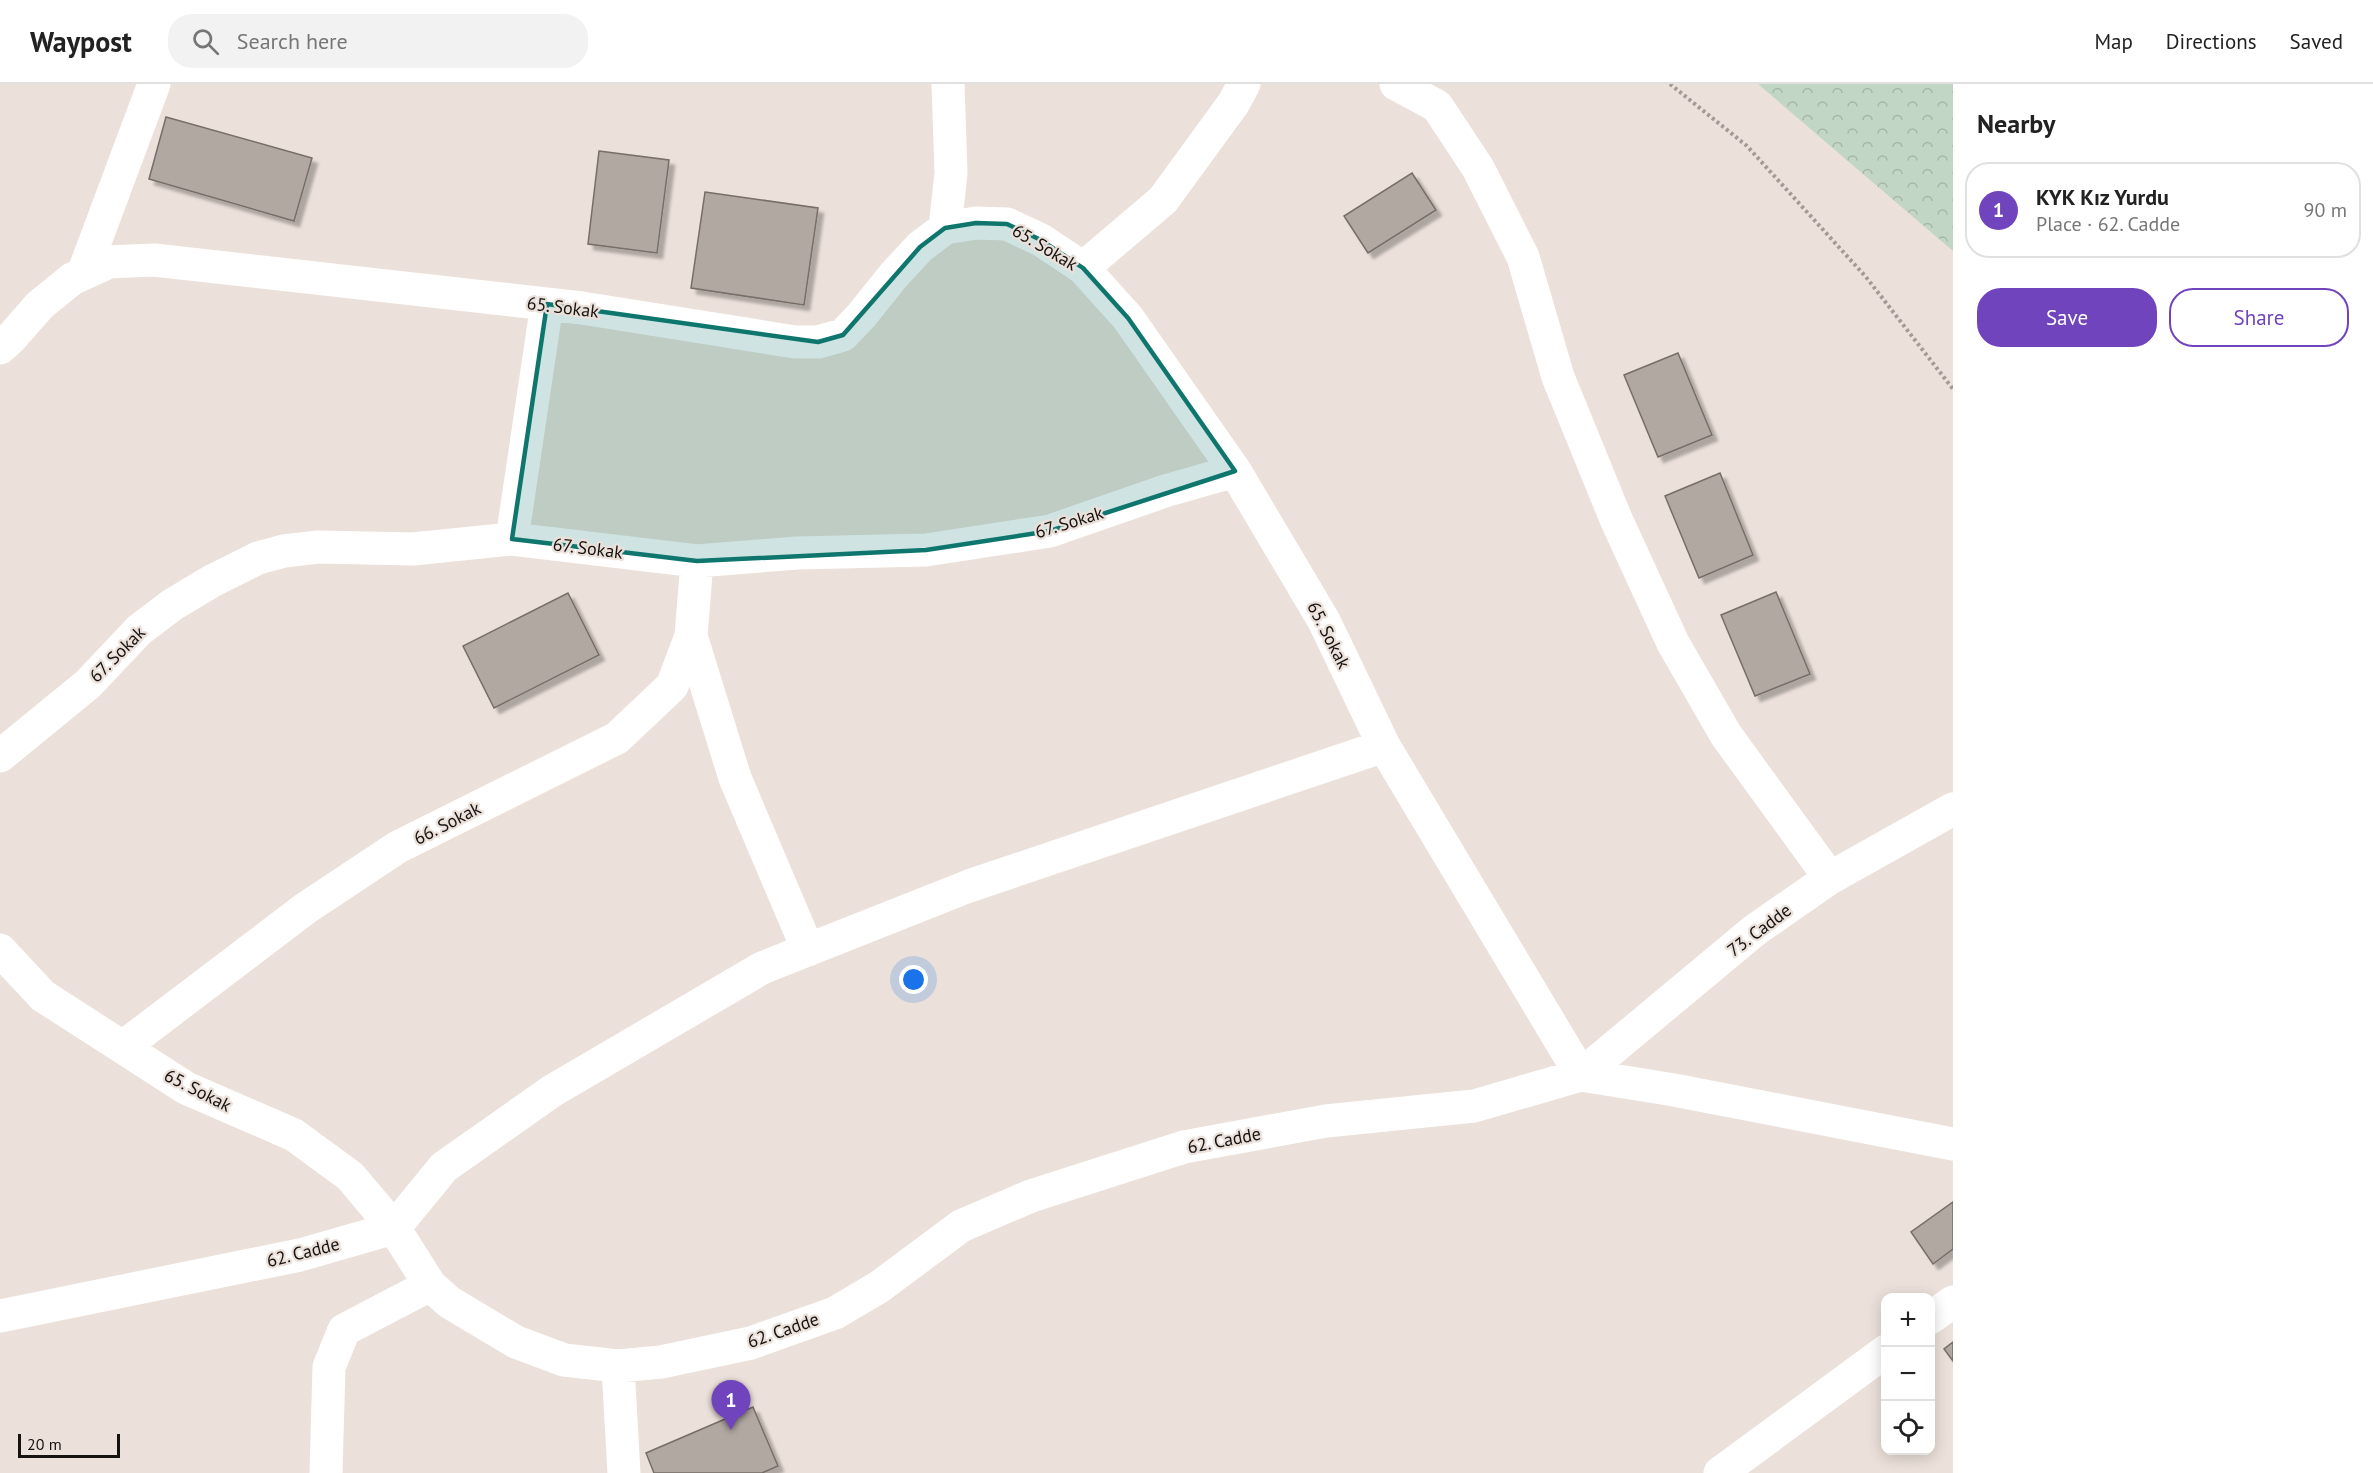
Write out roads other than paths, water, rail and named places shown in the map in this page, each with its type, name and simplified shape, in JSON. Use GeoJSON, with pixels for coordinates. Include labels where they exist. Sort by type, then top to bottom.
{"type":"FeatureCollection","features":[{"type":"Feature","properties":{"kind":"street"},"geometry":{"type":"LineString","coordinates":[[83,274],[154,84]]}},
{"type":"Feature","properties":{"kind":"street"},"geometry":{"type":"LineString","coordinates":[[945,228],[951,173],[948,84]]}},
{"type":"Feature","properties":{"kind":"street"},"geometry":{"type":"LineString","coordinates":[[1083,268],[1163,200],[1233,104],[1244,84]]}},
{"type":"Feature","properties":{"kind":"street"},"geometry":{"type":"LineString","coordinates":[[1396,84],[1437,106],[1478,168],[1523,257],[1558,377],[1616,519],[1673,643],[1726,735],[1830,878]]}},
{"type":"Feature","properties":{"kind":"street","name":"65. Sokak"},"geometry":{"type":"LineString","coordinates":[[0,348],[40,305],[72,279],[109,262],[154,260],[547,304],[795,342],[818,342],[843,335],[920,247],[945,228],[976,223],[1007,224],[1041,240],[1083,268],[1128,318],[1235,471],[1324,621],[1384,746],[1581,1075]]}},
{"type":"Feature","properties":{"kind":"street"},"geometry":{"type":"LineString","coordinates":[[512,539],[547,304]]}},
{"type":"Feature","properties":{"kind":"street","name":"67. Sokak"},"geometry":{"type":"LineString","coordinates":[[0,756],[88,684],[139,630],[172,605],[212,581],[258,558],[284,551],[318,547],[413,549],[512,539],[697,561],[797,553],[926,550],[1050,531],[1165,491],[1235,471]]}},
{"type":"Feature","properties":{"kind":"street","name":"66. Sokak"},"geometry":{"type":"LineString","coordinates":[[123,1047],[306,908],[398,847],[617,738],[672,686],[691,636],[697,561]]}},
{"type":"Feature","properties":{"kind":"street"},"geometry":{"type":"LineString","coordinates":[[691,636],[735,778],[808,950]]}},
{"type":"Feature","properties":{"kind":"street"},"geometry":{"type":"LineString","coordinates":[[394,1228],[444,1167],[552,1091],[762,968],[969,886],[1384,746]]}},
{"type":"Feature","properties":{"kind":"street","name":"73. Cadde"},"geometry":{"type":"LineString","coordinates":[[1581,1075],[1755,930],[1830,878],[1953,809]]}},
{"type":"Feature","properties":{"kind":"street","name":"65. Sokak"},"geometry":{"type":"LineString","coordinates":[[0,950],[43,996],[186,1088],[294,1136],[350,1176],[394,1228]]}},
{"type":"Feature","properties":{"kind":"street"},"geometry":{"type":"LineString","coordinates":[[1581,1075],[1674,1089],[1953,1144]]}},
{"type":"Feature","properties":{"kind":"street","name":"62. Cadde"},"geometry":{"type":"LineString","coordinates":[[0,1316],[300,1255],[394,1228],[430,1285],[449,1302],[516,1342],[564,1360],[618,1366],[661,1362],[751,1343],[835,1313],[879,1287],[962,1226],[1031,1196],[1184,1147],[1326,1121],[1474,1106],[1581,1075]]}},
{"type":"Feature","properties":{"kind":"street"},"geometry":{"type":"LineString","coordinates":[[326,1473],[329,1367],[344,1330],[430,1285]]}},
{"type":"Feature","properties":{"kind":"street"},"geometry":{"type":"LineString","coordinates":[[1935,1315],[1953,1302]]}},
{"type":"Feature","properties":{"kind":"street"},"geometry":{"type":"LineString","coordinates":[[1720,1473],[1881,1355]]}},
{"type":"Feature","properties":{"kind":"street"},"geometry":{"type":"LineString","coordinates":[[618,1366],[624,1473]]}},
{"type":"Feature","properties":{"kind":"place","name":"KYK Kız Yurdu"},"geometry":{"type":"Point","coordinates":[731,1430]}}]}
